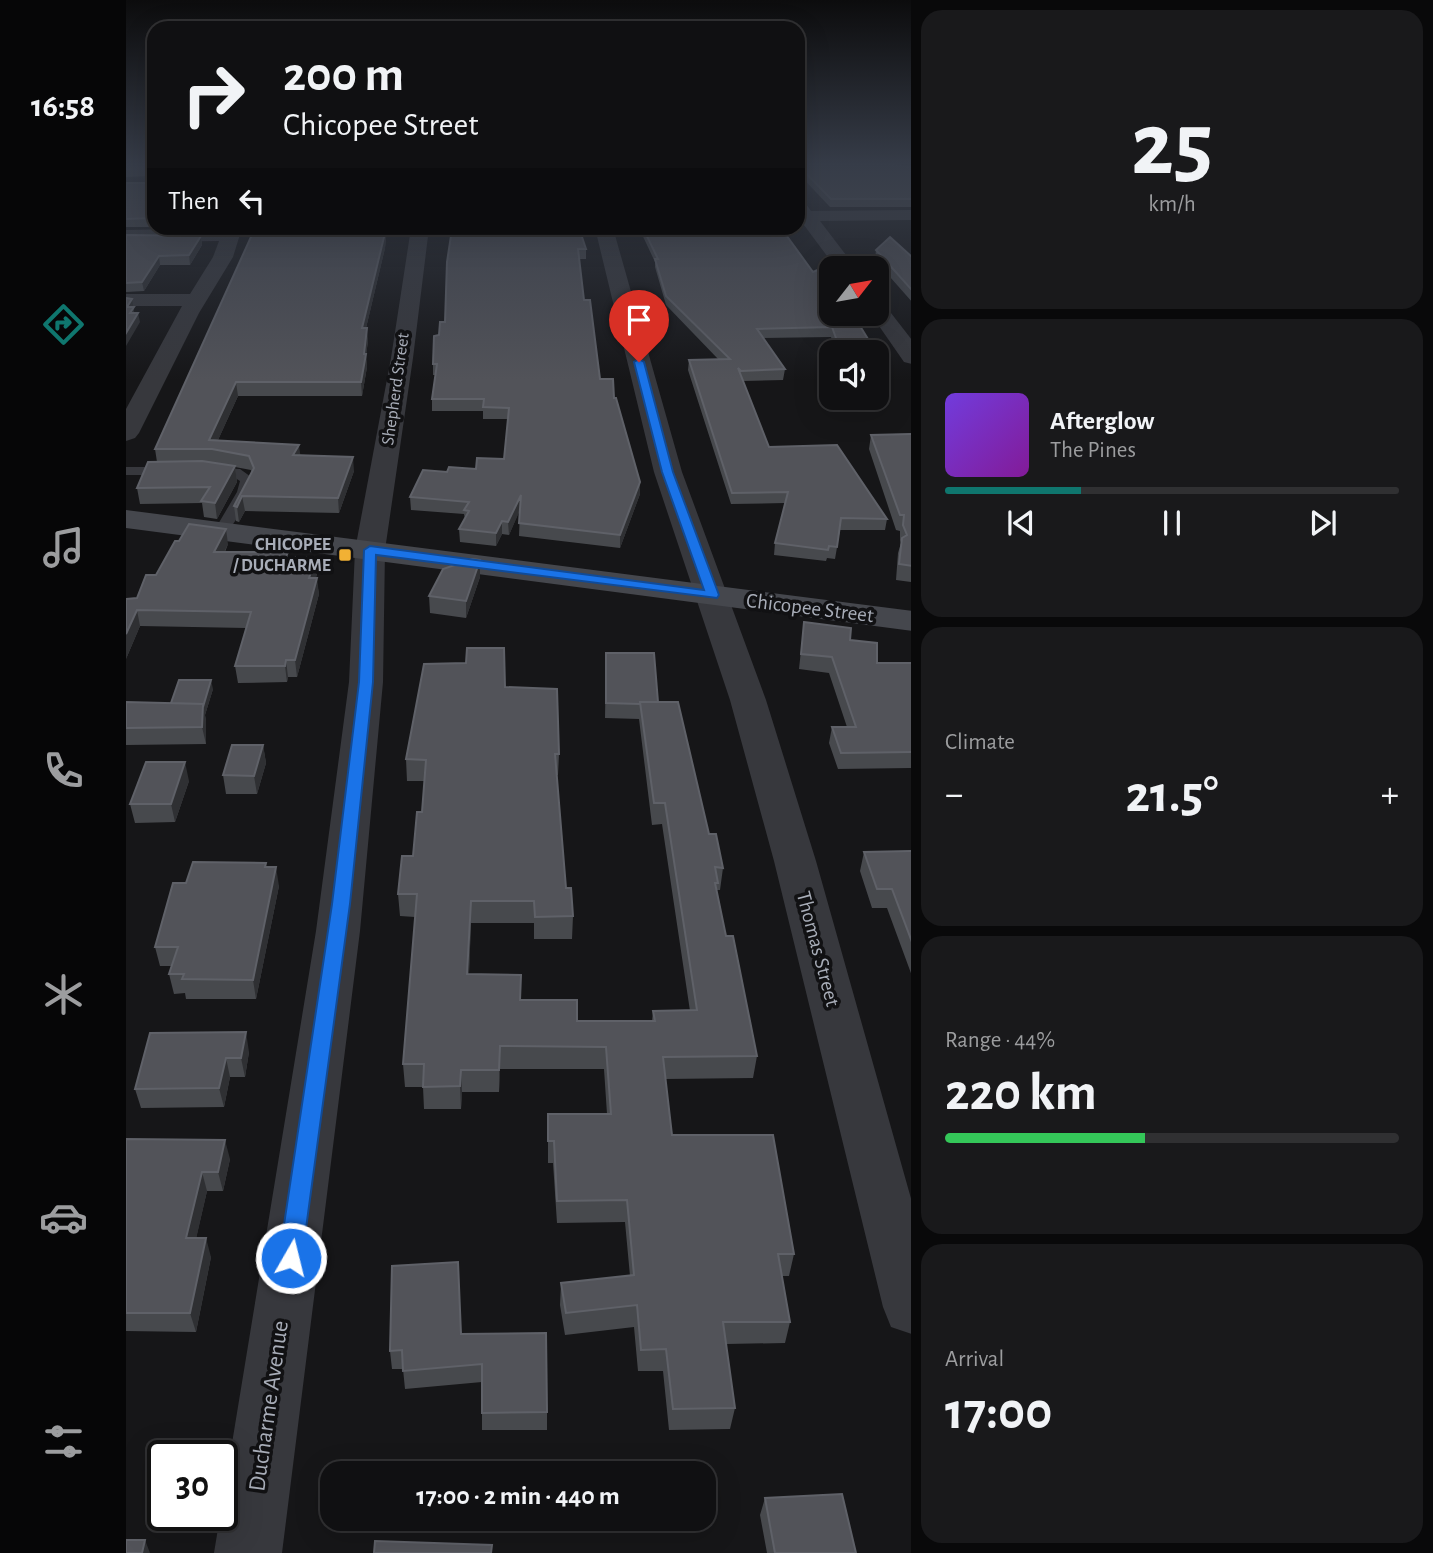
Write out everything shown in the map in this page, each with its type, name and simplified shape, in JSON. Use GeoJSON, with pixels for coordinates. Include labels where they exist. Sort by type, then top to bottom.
{"type":"FeatureCollection","features":[{"type":"Feature","properties":{"kind":"main road","name":"Chicopee Street"},"geometry":{"type":"LineString","coordinates":[[126,519],[911,621]]}},
{"type":"Feature","properties":{"kind":"street"},"geometry":{"type":"LineString","coordinates":[[126,433],[222,257],[229,235]]}},
{"type":"Feature","properties":{"kind":"street","name":"Shepherd Street"},"geometry":{"type":"LineString","coordinates":[[370,550],[419,235]]}},
{"type":"Feature","properties":{"kind":"street","name":"Thomas Street"},"geometry":{"type":"LineString","coordinates":[[606,235],[668,472],[748,699],[795,862],[911,1303]]}},
{"type":"Feature","properties":{"kind":"street"},"geometry":{"type":"LineString","coordinates":[[821,235],[837,256]]}},
{"type":"Feature","properties":{"kind":"street"},"geometry":{"type":"LineString","coordinates":[[126,300],[197,300]]}},
{"type":"Feature","properties":{"kind":"street"},"geometry":{"type":"LineString","coordinates":[[889,324],[911,355]]}},
{"type":"Feature","properties":{"kind":"street"},"geometry":{"type":"LineString","coordinates":[[126,377],[155,376]]}},
{"type":"Feature","properties":{"kind":"street","name":"Ducharme Avenue"},"geometry":{"type":"LineString","coordinates":[[248,1553],[338,931],[366,682],[370,550]]}},
{"type":"Feature","properties":{"kind":"lane"},"geometry":{"type":"LineString","coordinates":[[126,471],[236,472],[245,476],[247,482],[244,492],[222,531]]}},
{"type":"Feature","properties":{"kind":"building"},"geometry":{"type":"Polygon","coordinates":[[[126,235],[201,236],[189,255],[159,256],[142,282],[126,283],[126,235]]]}},
{"type":"Feature","properties":{"kind":"building"},"geometry":{"type":"Polygon","coordinates":[[[252,235],[384,235],[362,328],[367,328],[361,382],[236,382],[209,440],[299,445],[293,455],[353,457],[338,498],[242,496],[237,507],[234,506],[254,468],[249,456],[212,449],[155,449],[252,235]]]}},
{"type":"Feature","properties":{"kind":"building"},"geometry":{"type":"Polygon","coordinates":[[[451,235],[581,235],[586,249],[578,249],[584,300],[590,300],[600,379],[613,379],[614,398],[640,482],[620,535],[519,523],[521,495],[508,522],[502,521],[496,533],[459,529],[469,511],[464,510],[469,502],[410,497],[423,470],[447,472],[449,467],[476,469],[477,458],[504,459],[509,408],[483,407],[484,399],[432,399],[437,364],[433,364],[434,336],[439,335],[440,322],[445,322],[447,262],[451,235]]]}},
{"type":"Feature","properties":{"kind":"building"},"geometry":{"type":"Polygon","coordinates":[[[647,235],[786,235],[813,272],[819,269],[819,326],[860,326],[869,340],[837,340],[832,327],[757,329],[785,369],[741,371],[738,368],[769,447],[837,445],[887,519],[841,518],[837,547],[829,546],[828,550],[775,543],[788,492],[732,493],[689,360],[730,359],[666,296],[655,259],[658,259],[647,235]]]}},
{"type":"Feature","properties":{"kind":"building"},"geometry":{"type":"Polygon","coordinates":[[[890,237],[911,256],[911,289],[889,264],[889,256],[881,256],[876,250],[890,237]]]}},
{"type":"Feature","properties":{"kind":"building"},"geometry":{"type":"Polygon","coordinates":[[[126,298],[132,299],[127,307],[134,307],[130,313],[138,313],[126,333],[126,298]]]}},
{"type":"Feature","properties":{"kind":"building"},"geometry":{"type":"Polygon","coordinates":[[[911,434],[911,566],[899,564],[902,538],[907,535],[903,525],[904,515],[900,515],[871,435],[911,434]]]}},
{"type":"Feature","properties":{"kind":"building"},"geometry":{"type":"Polygon","coordinates":[[[202,461],[235,466],[215,503],[201,501],[210,487],[137,488],[148,462],[202,461]]]}},
{"type":"Feature","properties":{"kind":"building"},"geometry":{"type":"Polygon","coordinates":[[[189,524],[226,529],[214,552],[288,552],[286,557],[316,558],[309,578],[317,578],[295,660],[286,660],[285,666],[235,666],[251,612],[137,610],[126,634],[126,599],[137,598],[146,575],[156,575],[175,541],[179,541],[189,524]]]}},
{"type":"Feature","properties":{"kind":"building"},"geometry":{"type":"Polygon","coordinates":[[[472,559],[480,560],[466,601],[429,596],[443,569],[472,559]]]}},
{"type":"Feature","properties":{"kind":"building"},"geometry":{"type":"Polygon","coordinates":[[[804,622],[851,628],[850,640],[877,643],[877,663],[911,663],[911,752],[841,753],[832,727],[856,727],[832,657],[801,654],[804,622]]]}},
{"type":"Feature","properties":{"kind":"building"},"geometry":{"type":"Polygon","coordinates":[[[467,648],[504,648],[505,687],[557,689],[559,754],[555,754],[566,888],[571,888],[573,916],[535,917],[534,901],[471,901],[467,974],[521,975],[520,1000],[577,1000],[577,1021],[655,1021],[653,1011],[697,1010],[665,803],[654,803],[640,702],[678,702],[709,834],[716,834],[723,868],[715,867],[718,883],[715,883],[726,936],[733,936],[757,1056],[663,1057],[672,1135],[773,1135],[794,1254],[778,1254],[790,1322],[723,1322],[735,1408],[673,1409],[666,1349],[641,1350],[637,1305],[566,1313],[561,1283],[634,1275],[627,1200],[557,1201],[554,1141],[548,1141],[548,1114],[611,1114],[606,1047],[500,1046],[499,1070],[461,1070],[460,1086],[423,1087],[424,1064],[403,1064],[417,894],[398,894],[402,856],[413,856],[417,812],[422,812],[426,760],[406,759],[424,664],[466,663],[467,648]]]}},
{"type":"Feature","properties":{"kind":"building"},"geometry":{"type":"Polygon","coordinates":[[[606,653],[654,653],[658,702],[606,703],[606,653]]]}},
{"type":"Feature","properties":{"kind":"building"},"geometry":{"type":"Polygon","coordinates":[[[179,680],[211,680],[203,707],[203,704],[171,703],[179,680]]]}},
{"type":"Feature","properties":{"kind":"building"},"geometry":{"type":"Polygon","coordinates":[[[126,702],[203,704],[202,727],[126,728],[126,702]]]}},
{"type":"Feature","properties":{"kind":"building"},"geometry":{"type":"Polygon","coordinates":[[[232,745],[263,745],[254,776],[223,775],[232,745]]]}},
{"type":"Feature","properties":{"kind":"building"},"geometry":{"type":"Polygon","coordinates":[[[146,762],[185,762],[171,804],[130,804],[146,762]]]}},
{"type":"Feature","properties":{"kind":"building"},"geometry":{"type":"Polygon","coordinates":[[[911,851],[911,939],[892,889],[877,889],[864,852],[911,851]]]}},
{"type":"Feature","properties":{"kind":"building"},"geometry":{"type":"Polygon","coordinates":[[[193,862],[266,863],[265,867],[276,867],[253,980],[182,979],[184,974],[169,974],[178,947],[155,947],[173,883],[186,883],[193,862]]]}},
{"type":"Feature","properties":{"kind":"building"},"geometry":{"type":"Polygon","coordinates":[[[246,1032],[241,1058],[226,1058],[219,1088],[135,1089],[150,1033],[246,1032]]]}},
{"type":"Feature","properties":{"kind":"building"},"geometry":{"type":"Polygon","coordinates":[[[126,1139],[225,1140],[218,1172],[202,1172],[186,1238],[206,1238],[190,1313],[126,1313],[126,1139]]]}},
{"type":"Feature","properties":{"kind":"building"},"geometry":{"type":"Polygon","coordinates":[[[458,1262],[461,1334],[546,1333],[547,1412],[482,1413],[482,1364],[403,1371],[402,1350],[390,1351],[392,1266],[458,1262]]]}},
{"type":"Feature","properties":{"kind":"building"},"geometry":{"type":"Polygon","coordinates":[[[842,1494],[856,1553],[775,1553],[765,1498],[842,1494]]]}},
{"type":"Feature","properties":{"kind":"building"},"geometry":{"type":"Polygon","coordinates":[[[126,1540],[145,1540],[142,1553],[126,1553],[126,1540]]]}},
{"type":"Feature","properties":{"kind":"building"},"geometry":{"type":"Polygon","coordinates":[[[375,1541],[492,1545],[491,1553],[374,1553],[375,1541]]]}},
{"type":"Feature","properties":{"kind":"place","name":"CHICOPEE / DUCHARME"},"geometry":{"type":"Point","coordinates":[345,555]}},
{"type":"Feature","properties":{"kind":"route"},"geometry":{"type":"LineString","coordinates":[[291,1258],[334,958],[366,682],[370,550],[713,595],[668,472],[639,362]]}}]}
